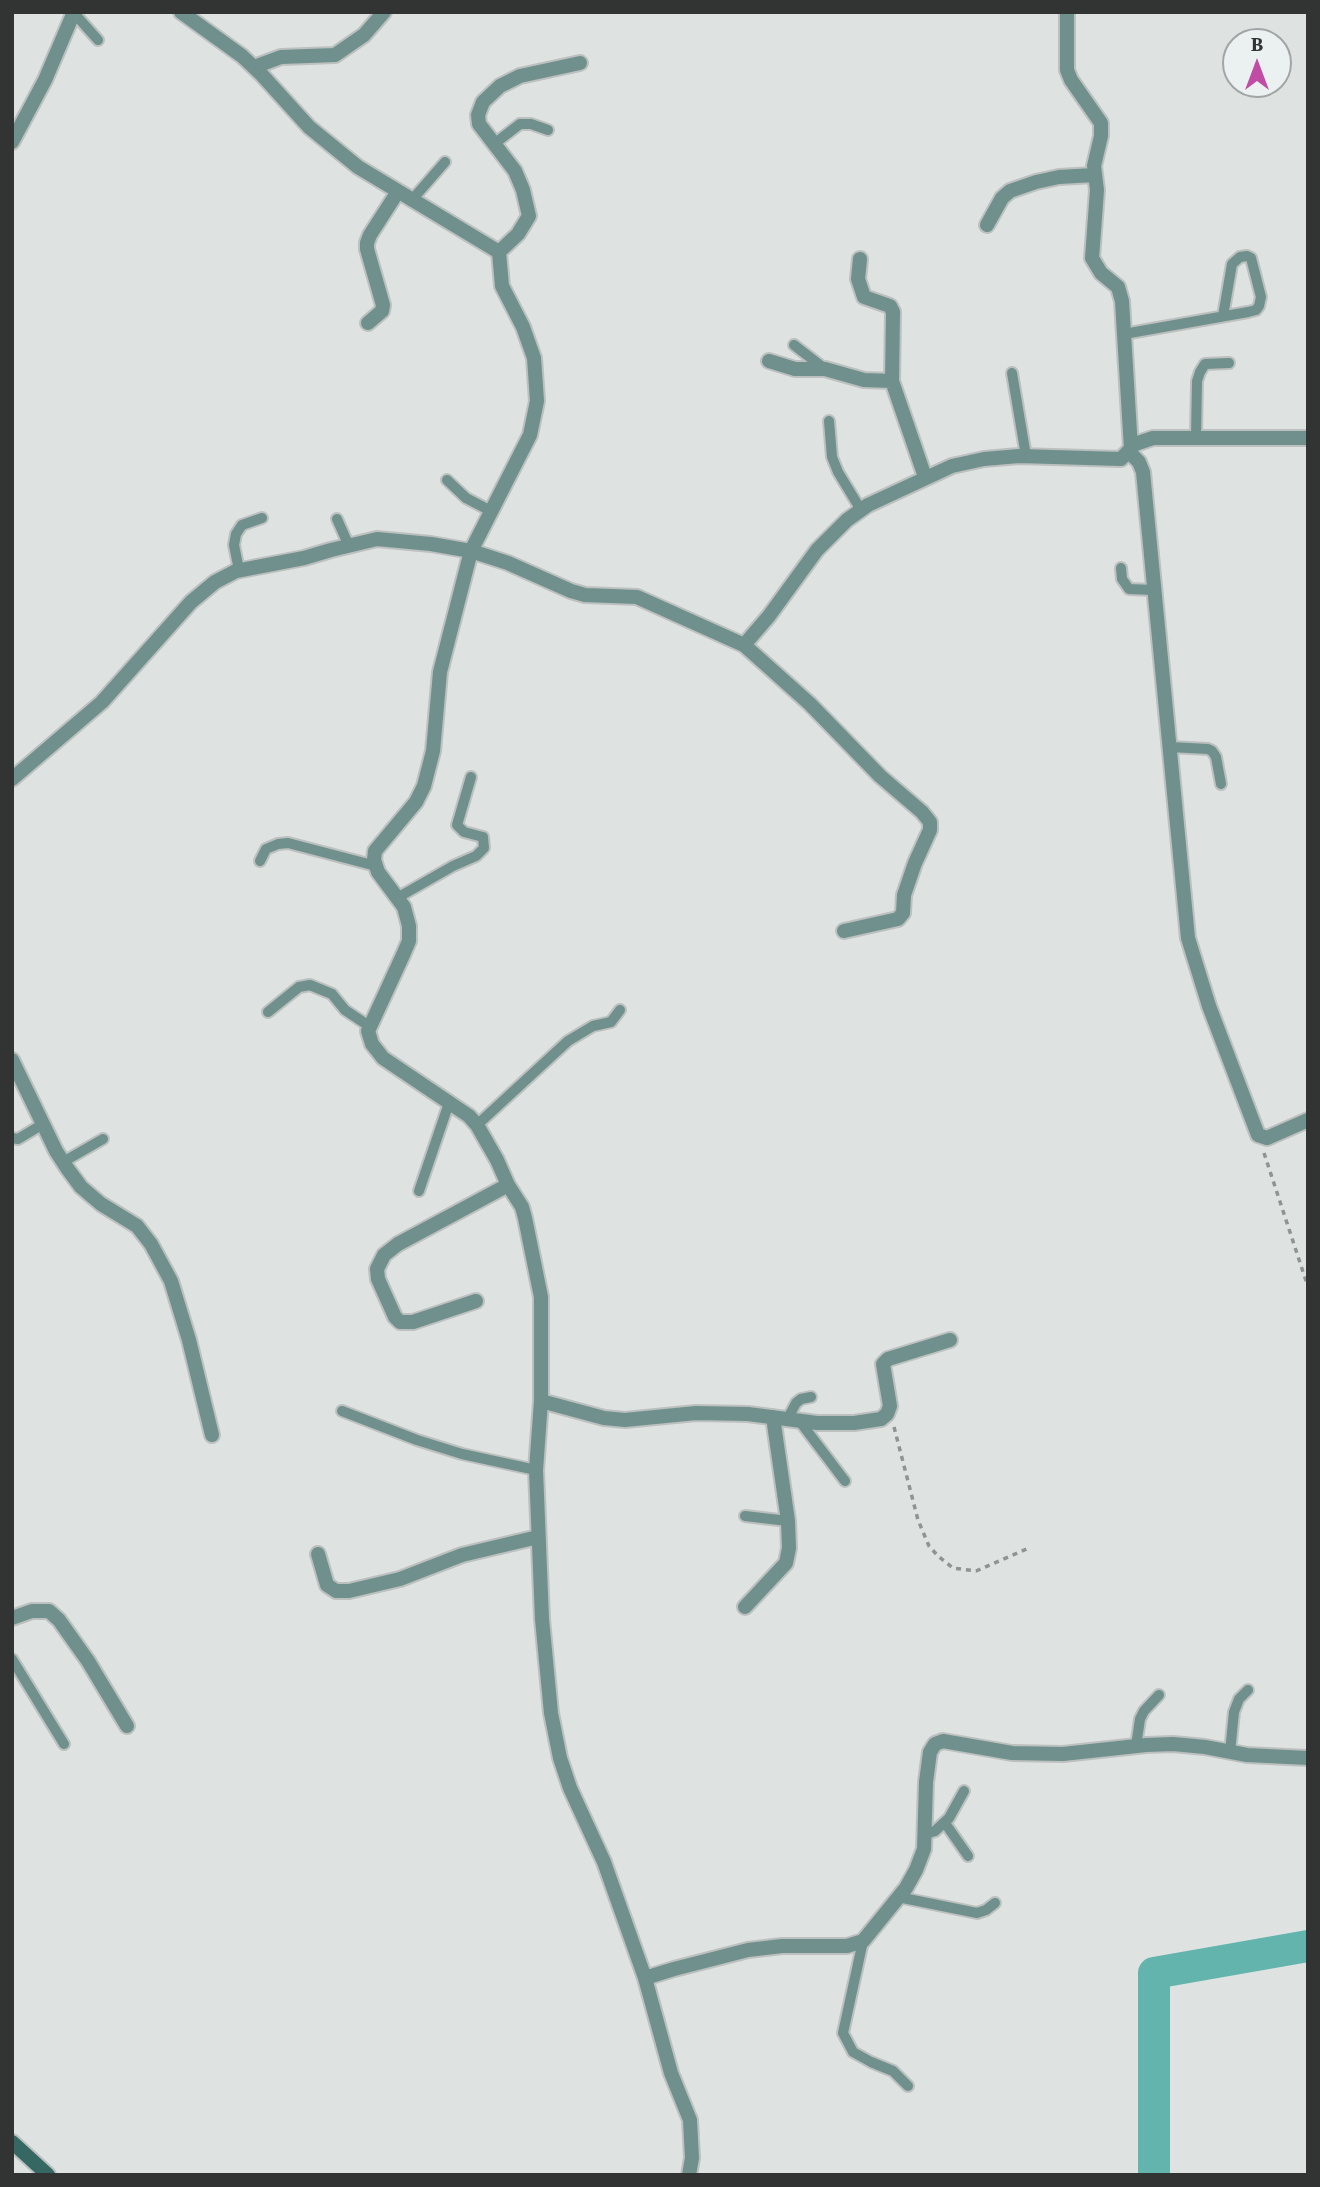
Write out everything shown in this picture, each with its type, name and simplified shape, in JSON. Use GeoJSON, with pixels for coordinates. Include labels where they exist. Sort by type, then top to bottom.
{"type":"FeatureCollection","features":[{"type":"Feature","properties":{"kind":"street"},"geometry":{"type":"LineString","coordinates":[[181,12],[254,67],[309,127],[358,167],[397,193],[499,252]]}},
{"type":"Feature","properties":{"kind":"street"},"geometry":{"type":"LineString","coordinates":[[254,67],[281,57],[335,55],[364,35],[384,12]]}},
{"type":"Feature","properties":{"kind":"street"},"geometry":{"type":"LineString","coordinates":[[1067,12],[1067,70],[1101,123],[1094,175],[1097,190],[1092,258],[1101,272],[1118,287],[1122,301],[1131,449],[1143,472],[1188,938],[1214,1019],[1258,1135],[1267,1138],[1308,1120]]}},
{"type":"Feature","properties":{"kind":"street"},"geometry":{"type":"LineString","coordinates":[[12,142],[46,80],[74,13]]}},
{"type":"Feature","properties":{"kind":"street"},"geometry":{"type":"LineString","coordinates":[[499,252],[518,234],[529,216],[515,171],[479,124],[478,115],[483,102],[500,86],[520,76],[580,63]]}},
{"type":"Feature","properties":{"kind":"street"},"geometry":{"type":"LineString","coordinates":[[987,225],[1002,198],[1010,191],[1036,181],[1094,175]]}},
{"type":"Feature","properties":{"kind":"street"},"geometry":{"type":"LineString","coordinates":[[368,323],[382,311],[383,305],[367,248],[368,243],[370,235],[397,193]]}},
{"type":"Feature","properties":{"kind":"street"},"geometry":{"type":"LineString","coordinates":[[499,252],[502,286],[523,327],[534,358],[537,401],[530,435],[503,489],[489,510],[471,551],[440,672],[433,751],[424,786],[416,802],[377,847],[374,856],[384,883],[404,907],[408,918],[409,941],[369,1026],[370,1040],[383,1058],[469,1116],[477,1125],[525,1217],[541,1297],[541,1401],[536,1470],[538,1537],[551,1713],[560,1758],[570,1788],[604,1862],[645,1978],[671,2073],[690,2120],[692,2158],[689,2175]]}},
{"type":"Feature","properties":{"kind":"street"},"geometry":{"type":"LineString","coordinates":[[860,259],[858,279],[864,297],[890,306],[893,312],[892,380],[925,477]]}},
{"type":"Feature","properties":{"kind":"street"},"geometry":{"type":"LineString","coordinates":[[769,361],[795,369],[825,369],[864,380],[892,380]]}},
{"type":"Feature","properties":{"kind":"street"},"geometry":{"type":"LineString","coordinates":[[744,645],[769,616],[817,550],[846,520],[925,477],[966,463],[1026,456],[1121,459],[1145,439],[1308,438]]}},
{"type":"Feature","properties":{"kind":"street"},"geometry":{"type":"LineString","coordinates":[[12,779],[102,702],[191,602],[215,582],[239,570],[377,540],[405,540],[471,551],[508,563],[585,595],[624,595],[646,600],[744,645],[810,704],[880,776],[922,812],[930,822],[930,830],[904,895],[902,913],[898,919],[844,931]]}},
{"type":"Feature","properties":{"kind":"street"},"geometry":{"type":"LineString","coordinates":[[12,1060],[63,1162],[81,1187],[136,1226],[151,1244],[171,1281],[212,1435]]}},
{"type":"Feature","properties":{"kind":"street"},"geometry":{"type":"LineString","coordinates":[[476,1301],[413,1322],[400,1322],[395,1317],[378,1279],[377,1269],[384,1255],[398,1244],[508,1185]]}},
{"type":"Feature","properties":{"kind":"street"},"geometry":{"type":"LineString","coordinates":[[541,1401],[604,1418],[625,1420],[696,1413],[748,1414],[817,1423],[854,1423],[881,1419],[890,1406],[883,1364],[888,1359],[950,1340]]}},
{"type":"Feature","properties":{"kind":"street"},"geometry":{"type":"LineString","coordinates":[[745,1607],[786,1563],[789,1548],[786,1418]]}},
{"type":"Feature","properties":{"kind":"street"},"geometry":{"type":"LineString","coordinates":[[318,1554],[327,1585],[337,1591],[349,1591],[400,1579],[462,1555],[538,1537]]}},
{"type":"Feature","properties":{"kind":"street"},"geometry":{"type":"LineString","coordinates":[[12,1618],[32,1611],[49,1611],[59,1620],[128,1726]]}},
{"type":"Feature","properties":{"kind":"street"},"geometry":{"type":"LineString","coordinates":[[645,1978],[748,1950],[782,1946],[847,1946],[863,1941],[916,1870],[926,1835],[926,1782],[930,1752],[935,1744],[943,1741],[1012,1753],[1063,1754],[1136,1745],[1173,1744],[1259,1756],[1308,1758]]}},
{"type":"Feature","properties":{"kind":"street"},"geometry":{"type":"LineString","coordinates":[[12,2142],[48,2175]]}},
{"type":"Feature","properties":{"kind":"lane"},"geometry":{"type":"LineString","coordinates":[[74,13],[98,40]]}},
{"type":"Feature","properties":{"kind":"lane"},"geometry":{"type":"LineString","coordinates":[[494,144],[520,124],[531,124],[548,130]]}},
{"type":"Feature","properties":{"kind":"lane"},"geometry":{"type":"LineString","coordinates":[[411,201],[445,162]]}},
{"type":"Feature","properties":{"kind":"lane"},"geometry":{"type":"LineString","coordinates":[[1124,334],[1223,316],[1256,310],[1261,298],[1251,258],[1248,256],[1240,257],[1232,264],[1223,316]]}},
{"type":"Feature","properties":{"kind":"lane"},"geometry":{"type":"LineString","coordinates":[[794,345],[825,369]]}},
{"type":"Feature","properties":{"kind":"lane"},"geometry":{"type":"LineString","coordinates":[[1196,437],[1197,380],[1200,372],[1205,364],[1229,363]]}},
{"type":"Feature","properties":{"kind":"lane"},"geometry":{"type":"LineString","coordinates":[[1013,373],[1026,456]]}},
{"type":"Feature","properties":{"kind":"lane"},"geometry":{"type":"LineString","coordinates":[[829,421],[832,457],[841,478],[861,510]]}},
{"type":"Feature","properties":{"kind":"lane"},"geometry":{"type":"LineString","coordinates":[[447,480],[466,498],[489,510]]}},
{"type":"Feature","properties":{"kind":"lane"},"geometry":{"type":"LineString","coordinates":[[239,570],[234,545],[236,534],[242,525],[262,518]]}},
{"type":"Feature","properties":{"kind":"lane"},"geometry":{"type":"LineString","coordinates":[[337,519],[349,546]]}},
{"type":"Feature","properties":{"kind":"lane"},"geometry":{"type":"LineString","coordinates":[[1121,568],[1122,579],[1129,590],[1153,590]]}},
{"type":"Feature","properties":{"kind":"lane"},"geometry":{"type":"LineString","coordinates":[[1170,747],[1212,751],[1222,784]]}},
{"type":"Feature","properties":{"kind":"lane"},"geometry":{"type":"LineString","coordinates":[[397,898],[476,856],[484,849],[483,837],[464,832],[457,825],[471,777]]}},
{"type":"Feature","properties":{"kind":"lane"},"geometry":{"type":"LineString","coordinates":[[260,861],[266,849],[288,843],[376,866]]}},
{"type":"Feature","properties":{"kind":"lane"},"geometry":{"type":"LineString","coordinates":[[268,1012],[299,987],[310,985],[332,994],[345,1010],[369,1026]]}},
{"type":"Feature","properties":{"kind":"lane"},"geometry":{"type":"LineString","coordinates":[[477,1125],[568,1041],[593,1026],[611,1022],[620,1010]]}},
{"type":"Feature","properties":{"kind":"lane"},"geometry":{"type":"LineString","coordinates":[[419,1192],[449,1103]]}},
{"type":"Feature","properties":{"kind":"lane"},"geometry":{"type":"LineString","coordinates":[[12,1138],[18,1139],[43,1124]]}},
{"type":"Feature","properties":{"kind":"lane"},"geometry":{"type":"LineString","coordinates":[[63,1162],[103,1139]]}},
{"type":"Feature","properties":{"kind":"lane"},"geometry":{"type":"LineString","coordinates":[[811,1397],[796,1402],[786,1418],[845,1481]]}},
{"type":"Feature","properties":{"kind":"lane"},"geometry":{"type":"LineString","coordinates":[[342,1411],[416,1440],[462,1454],[536,1470]]}},
{"type":"Feature","properties":{"kind":"lane"},"geometry":{"type":"LineString","coordinates":[[745,1516],[788,1521]]}},
{"type":"Feature","properties":{"kind":"lane"},"geometry":{"type":"LineString","coordinates":[[12,1659],[64,1744]]}},
{"type":"Feature","properties":{"kind":"lane"},"geometry":{"type":"LineString","coordinates":[[1230,1752],[1234,1712],[1239,1699],[1248,1690]]}},
{"type":"Feature","properties":{"kind":"lane"},"geometry":{"type":"LineString","coordinates":[[1136,1745],[1140,1719],[1159,1695]]}},
{"type":"Feature","properties":{"kind":"lane"},"geometry":{"type":"LineString","coordinates":[[926,1835],[945,1823],[958,1806],[964,1791]]}},
{"type":"Feature","properties":{"kind":"lane"},"geometry":{"type":"LineString","coordinates":[[945,1823],[968,1856]]}},
{"type":"Feature","properties":{"kind":"lane"},"geometry":{"type":"LineString","coordinates":[[898,1897],[976,1913],[995,1903]]}},
{"type":"Feature","properties":{"kind":"lane"},"geometry":{"type":"LineString","coordinates":[[863,1941],[843,2033],[853,2052],[893,2071],[908,2086]]}},
{"type":"Feature","properties":{"kind":"path"},"geometry":{"type":"LineString","coordinates":[[1258,1135],[1308,1287]]}},
{"type":"Feature","properties":{"kind":"path"},"geometry":{"type":"LineString","coordinates":[[881,1419],[894,1426],[897,1432],[918,1520],[929,1546],[938,1556],[953,1568],[976,1571],[1030,1548]]}},
{"type":"Feature","properties":{"kind":"waterway"},"geometry":{"type":"LineString","coordinates":[[1154,2175],[1154,1973],[1308,1946]]}}]}
